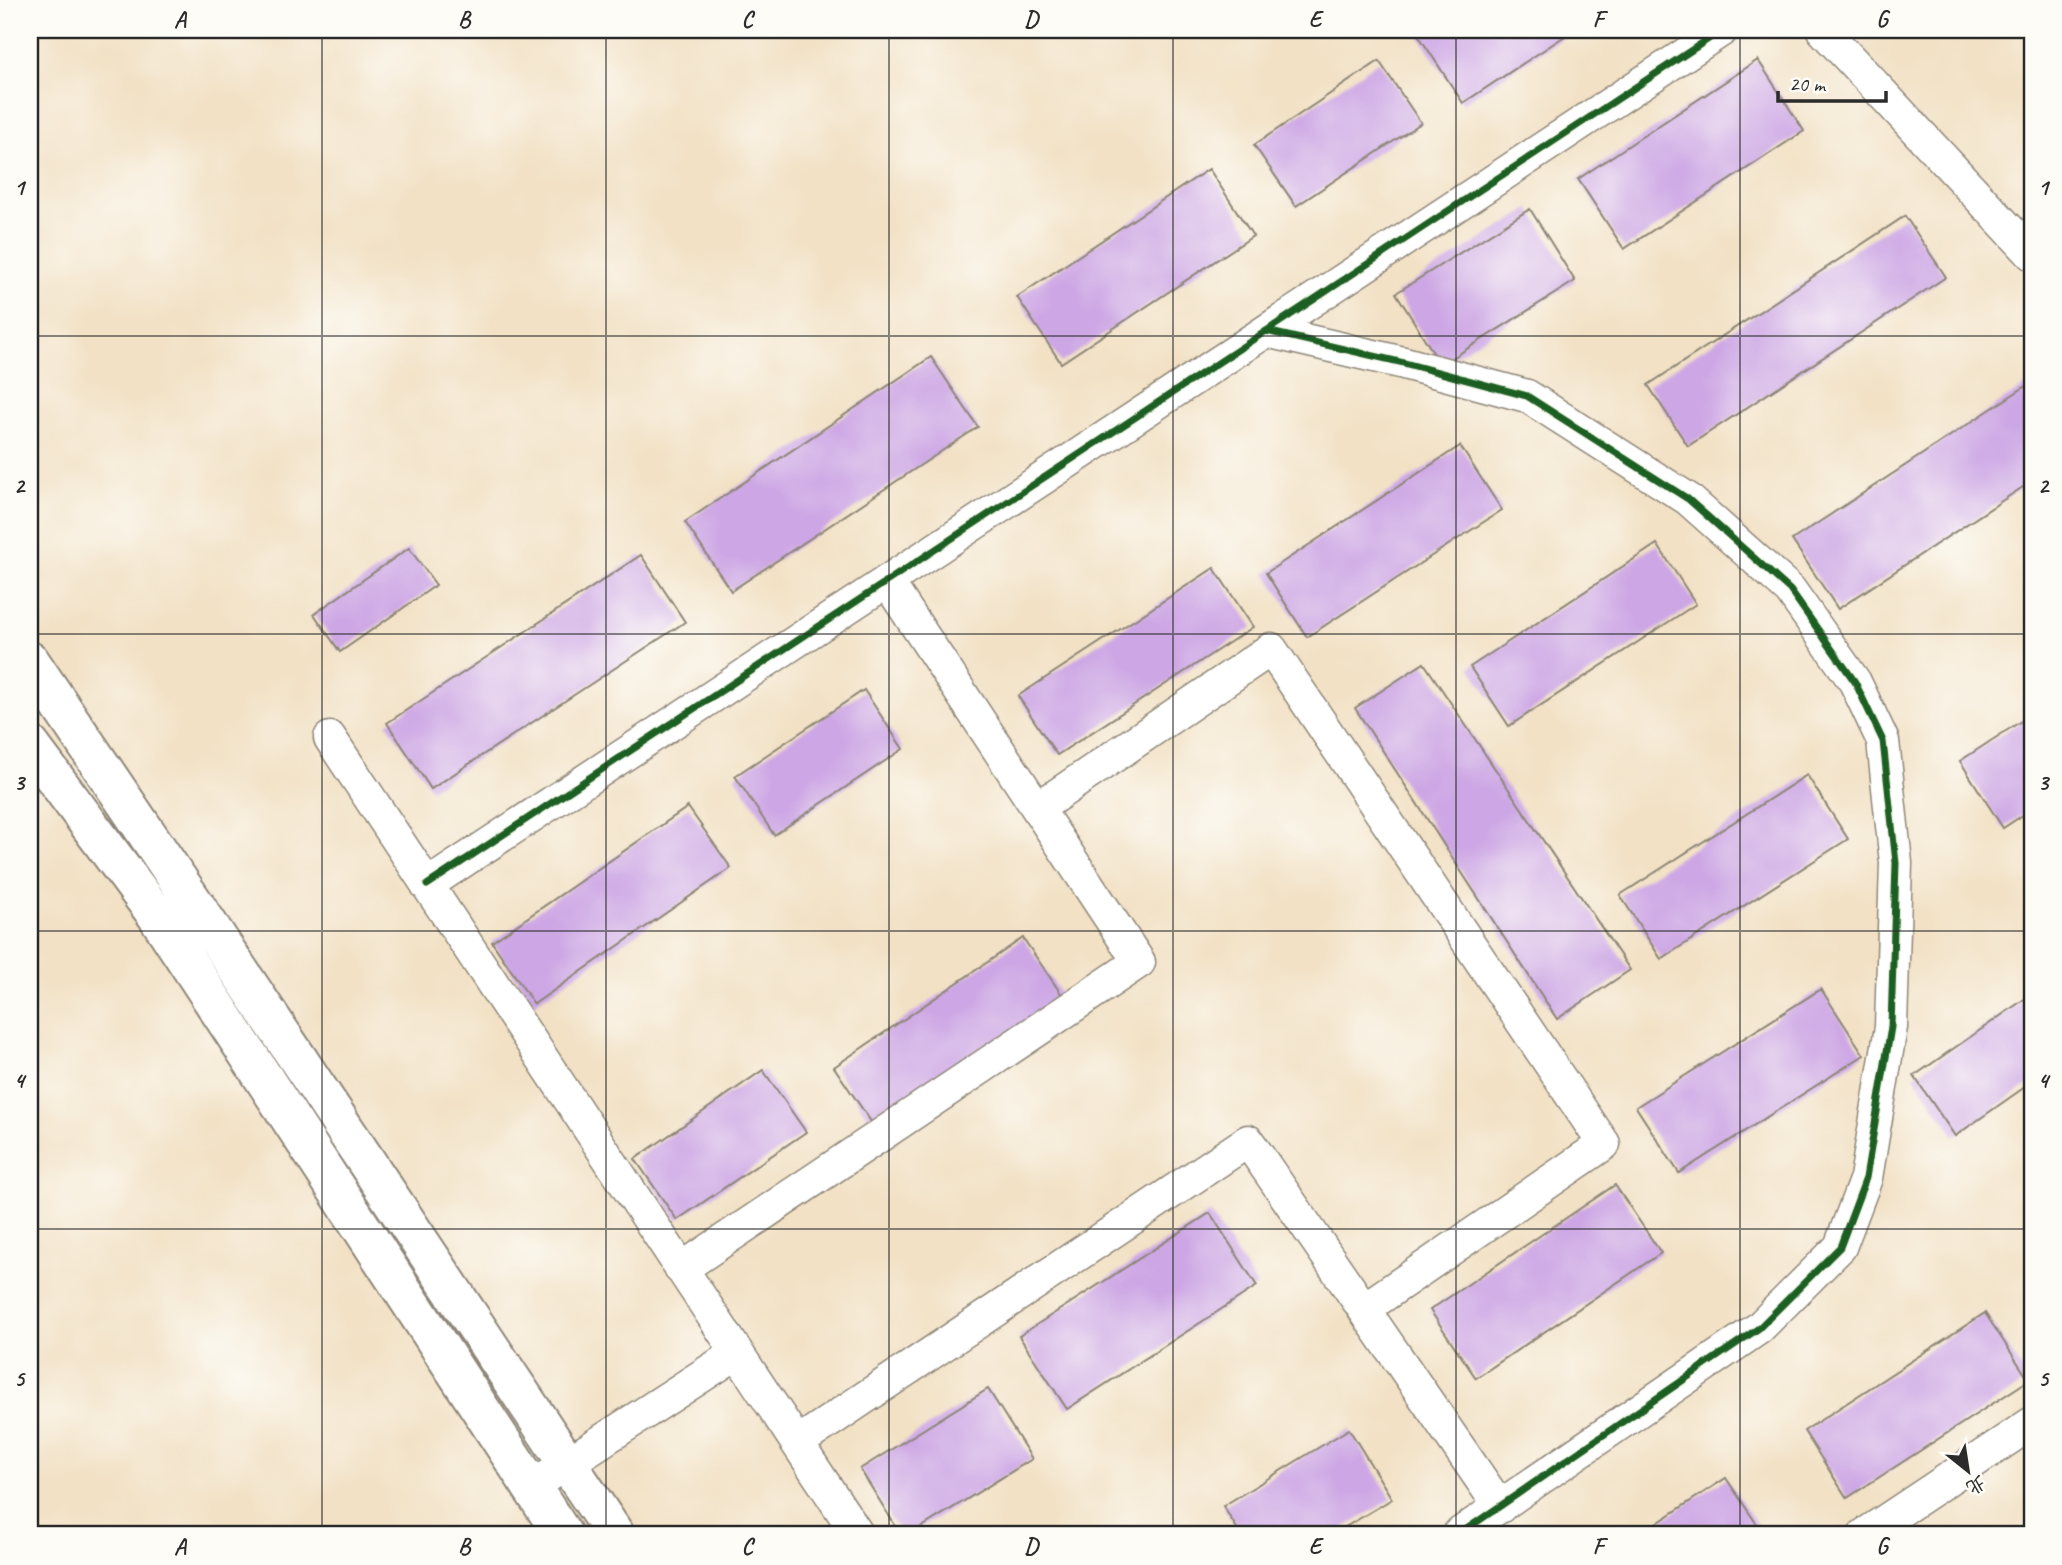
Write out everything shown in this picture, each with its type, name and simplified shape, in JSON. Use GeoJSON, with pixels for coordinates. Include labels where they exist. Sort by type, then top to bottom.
{"type":"FeatureCollection","features":[{"type":"Feature","properties":{"kind":"street"},"geometry":{"type":"LineString","coordinates":[[427,885],[1722,30]]}},
{"type":"Feature","properties":{"kind":"street"},"geometry":{"type":"LineString","coordinates":[[1823,30],[2032,254]]}},
{"type":"Feature","properties":{"kind":"street"},"geometry":{"type":"LineString","coordinates":[[1266,331],[1404,363],[1527,396],[1688,499],[1790,590],[1855,682],[1883,741],[1896,863],[1891,1027],[1866,1178],[1840,1247],[1759,1328],[1458,1535]]}},
{"type":"Feature","properties":{"kind":"street"},"geometry":{"type":"LineString","coordinates":[[681,1269],[1139,962],[887,581]]}},
{"type":"Feature","properties":{"kind":"street"},"geometry":{"type":"LineString","coordinates":[[1038,808],[1272,649],[1604,1144],[1364,1309]]}},
{"type":"Feature","properties":{"kind":"street"},"geometry":{"type":"LineString","coordinates":[[30,661],[615,1535]]}},
{"type":"Feature","properties":{"kind":"street"},"geometry":{"type":"LineString","coordinates":[[330,738],[858,1535]]}},
{"type":"Feature","properties":{"kind":"street"},"geometry":{"type":"LineString","coordinates":[[30,745],[158,917],[564,1535]]}},
{"type":"Feature","properties":{"kind":"street"},"geometry":{"type":"LineString","coordinates":[[797,1443],[1248,1142],[1500,1507]]}},
{"type":"Feature","properties":{"kind":"street"},"geometry":{"type":"LineString","coordinates":[[531,1487],[737,1353]]}},
{"type":"Feature","properties":{"kind":"street"},"geometry":{"type":"LineString","coordinates":[[1864,1535],[2032,1423]]}},
{"type":"Feature","properties":{"kind":"building"},"geometry":{"type":"Polygon","coordinates":[[[1423,30],[1574,30],[1463,103],[1417,33],[1423,30]]]}},
{"type":"Feature","properties":{"kind":"building"},"geometry":{"type":"Polygon","coordinates":[[[1758,60],[1804,131],[1624,249],[1578,179],[1758,60]]]}},
{"type":"Feature","properties":{"kind":"building"},"geometry":{"type":"Polygon","coordinates":[[[1379,61],[1421,123],[1296,206],[1254,145],[1379,61]]]}},
{"type":"Feature","properties":{"kind":"building"},"geometry":{"type":"Polygon","coordinates":[[[1209,169],[1253,236],[1061,363],[1017,297],[1209,169]]]}},
{"type":"Feature","properties":{"kind":"building"},"geometry":{"type":"Polygon","coordinates":[[[1530,209],[1575,281],[1441,365],[1396,293],[1530,209]]]}},
{"type":"Feature","properties":{"kind":"building"},"geometry":{"type":"Polygon","coordinates":[[[1905,216],[1946,277],[1688,446],[1648,385],[1905,216]]]}},
{"type":"Feature","properties":{"kind":"building"},"geometry":{"type":"Polygon","coordinates":[[[931,357],[978,427],[731,591],[685,522],[931,357]]]}},
{"type":"Feature","properties":{"kind":"building"},"geometry":{"type":"Polygon","coordinates":[[[2032,382],[2032,481],[1838,609],[1792,540],[2032,382]]]}},
{"type":"Feature","properties":{"kind":"building"},"geometry":{"type":"Polygon","coordinates":[[[1460,446],[1502,510],[1307,637],[1266,573],[1460,446]]]}},
{"type":"Feature","properties":{"kind":"building"},"geometry":{"type":"Polygon","coordinates":[[[1657,544],[1696,604],[1509,726],[1470,667],[1657,544]]]}},
{"type":"Feature","properties":{"kind":"building"},"geometry":{"type":"Polygon","coordinates":[[[409,548],[436,585],[340,652],[314,614],[409,548]]]}},
{"type":"Feature","properties":{"kind":"building"},"geometry":{"type":"Polygon","coordinates":[[[641,555],[685,622],[431,789],[387,723],[641,555]]]}},
{"type":"Feature","properties":{"kind":"building"},"geometry":{"type":"Polygon","coordinates":[[[1214,568],[1253,627],[1057,755],[1018,696],[1214,568]]]}},
{"type":"Feature","properties":{"kind":"building"},"geometry":{"type":"Polygon","coordinates":[[[1424,663],[1630,970],[1557,1019],[1355,708],[1424,663]]]}},
{"type":"Feature","properties":{"kind":"building"},"geometry":{"type":"Polygon","coordinates":[[[864,690],[903,749],[774,835],[735,776],[864,690]]]}},
{"type":"Feature","properties":{"kind":"building"},"geometry":{"type":"Polygon","coordinates":[[[2032,714],[2032,809],[2003,828],[1960,761],[2032,714]]]}},
{"type":"Feature","properties":{"kind":"building"},"geometry":{"type":"Polygon","coordinates":[[[1807,775],[1848,839],[1661,959],[1620,895],[1807,775]]]}},
{"type":"Feature","properties":{"kind":"building"},"geometry":{"type":"Polygon","coordinates":[[[688,807],[731,868],[534,1004],[492,942],[688,807]]]}},
{"type":"Feature","properties":{"kind":"building"},"geometry":{"type":"Polygon","coordinates":[[[1023,938],[1064,998],[874,1126],[834,1067],[1023,938]]]}},
{"type":"Feature","properties":{"kind":"building"},"geometry":{"type":"Polygon","coordinates":[[[1821,989],[1864,1055],[1679,1173],[1636,1107],[1821,989]]]}},
{"type":"Feature","properties":{"kind":"building"},"geometry":{"type":"Polygon","coordinates":[[[2032,994],[2032,1082],[1955,1136],[1914,1076],[2032,994]]]}},
{"type":"Feature","properties":{"kind":"building"},"geometry":{"type":"Polygon","coordinates":[[[763,1070],[806,1132],[677,1220],[635,1159],[763,1070]]]}},
{"type":"Feature","properties":{"kind":"building"},"geometry":{"type":"Polygon","coordinates":[[[1615,1185],[1661,1253],[1476,1378],[1430,1310],[1615,1185]]]}},
{"type":"Feature","properties":{"kind":"building"},"geometry":{"type":"Polygon","coordinates":[[[1210,1213],[1257,1286],[1067,1409],[1019,1336],[1210,1213]]]}},
{"type":"Feature","properties":{"kind":"building"},"geometry":{"type":"Polygon","coordinates":[[[1985,1313],[2029,1380],[1847,1498],[1804,1431],[1985,1313]]]}},
{"type":"Feature","properties":{"kind":"building"},"geometry":{"type":"Polygon","coordinates":[[[988,1389],[1032,1459],[909,1535],[901,1535],[860,1469],[988,1389]]]}},
{"type":"Feature","properties":{"kind":"building"},"geometry":{"type":"Polygon","coordinates":[[[1349,1429],[1392,1499],[1332,1535],[1241,1535],[1223,1506],[1349,1429]]]}},
{"type":"Feature","properties":{"kind":"building"},"geometry":{"type":"Polygon","coordinates":[[[1726,1478],[1764,1535],[1639,1535],[1726,1478]]]}},
{"type":"Feature","properties":{"kind":"cycle path"},"geometry":{"type":"LineString","coordinates":[[427,885],[1722,30]]}},
{"type":"Feature","properties":{"kind":"cycle path"},"geometry":{"type":"LineString","coordinates":[[1266,331],[1404,363],[1527,396],[1688,499],[1790,590],[1855,682],[1883,741],[1896,863],[1891,1027],[1866,1178],[1840,1247],[1759,1328],[1458,1535]]}}]}
